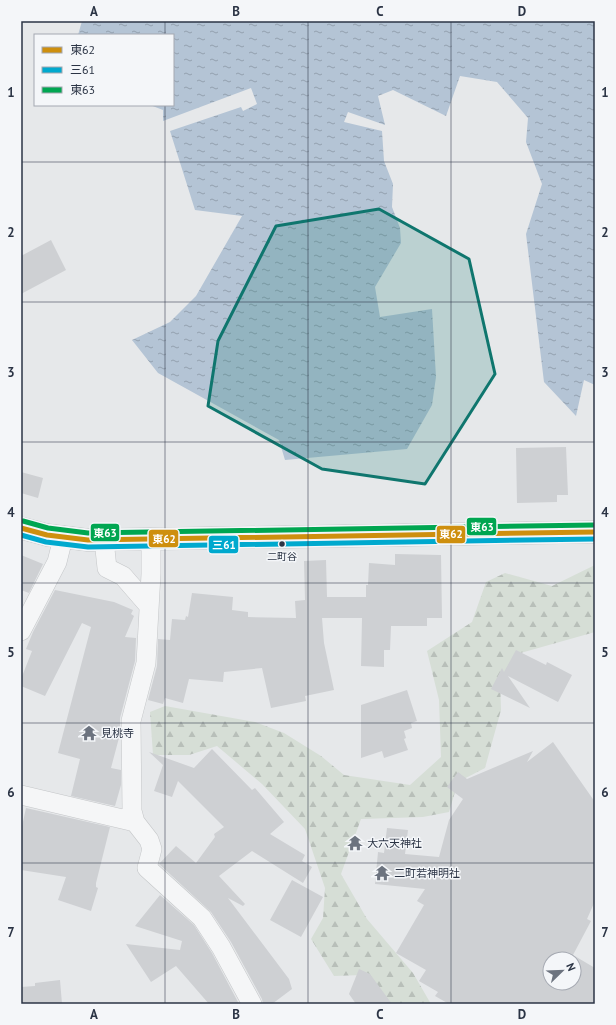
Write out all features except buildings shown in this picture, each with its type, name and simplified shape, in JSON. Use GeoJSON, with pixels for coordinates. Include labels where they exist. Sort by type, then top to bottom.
{"type":"FeatureCollection","features":[{"type":"Feature","properties":{"kind":"street"},"geometry":{"type":"LineString","coordinates":[[21,528],[63,538],[88,540],[595,532]]}},
{"type":"Feature","properties":{"kind":"street"},"geometry":{"type":"LineString","coordinates":[[21,631],[57,562],[63,538]]}},
{"type":"Feature","properties":{"kind":"street"},"geometry":{"type":"LineString","coordinates":[[104,540],[107,568],[123,576],[149,606]]}},
{"type":"Feature","properties":{"kind":"street"},"geometry":{"type":"LineString","coordinates":[[151,540],[146,663],[131,720],[132,810],[135,822],[149,840],[152,849],[147,868],[202,918],[221,947],[252,1004]]}},
{"type":"Feature","properties":{"kind":"street"},"geometry":{"type":"LineString","coordinates":[[21,795],[135,822]]}},
{"type":"Feature","properties":{"kind":"highlighted area"},"geometry":{"type":"Polygon","coordinates":[[[379,209],[469,259],[495,374],[425,484],[322,469],[208,406],[218,341],[276,226],[379,209]]]}},
{"type":"Feature","properties":{"kind":"green space"},"geometry":{"type":"Polygon","coordinates":[[[595,565],[595,632],[517,654],[500,679],[501,710],[485,768],[458,782],[449,812],[423,817],[361,819],[341,874],[367,919],[413,973],[431,1004],[385,1004],[362,975],[334,976],[311,939],[323,918],[325,888],[305,829],[262,784],[217,746],[189,755],[153,755],[150,712],[165,706],[255,722],[284,733],[321,756],[344,775],[410,785],[441,757],[439,700],[427,651],[472,622],[486,582],[505,573],[552,586],[595,565]]]}},
{"type":"Feature","properties":{"kind":"water"},"geometry":{"type":"Polygon","coordinates":[[[82,21],[595,21],[595,385],[584,380],[576,416],[544,382],[526,234],[542,184],[526,142],[528,118],[497,82],[460,76],[446,116],[393,90],[378,96],[385,125],[348,112],[344,122],[382,131],[384,161],[393,184],[392,207],[400,228],[401,243],[375,287],[380,317],[432,309],[436,377],[432,405],[407,449],[285,460],[279,440],[158,373],[132,340],[170,322],[196,296],[242,216],[195,210],[170,131],[241,107],[243,111],[257,104],[251,88],[163,121],[163,110],[153,106],[174,106],[174,34],[78,34],[82,21]]]}},
{"type":"Feature","properties":{"kind":"transit line","name":"東63"},"geometry":{"type":"LineString","coordinates":[[23,521],[48,528],[88,533],[595,525]]}},
{"type":"Feature","properties":{"kind":"transit line","name":"東62"},"geometry":{"type":"LineString","coordinates":[[21,528],[47,535],[88,540],[595,532]]}},
{"type":"Feature","properties":{"kind":"transit line","name":"三61"},"geometry":{"type":"LineString","coordinates":[[21,535],[46,542],[88,547],[595,539]]}},
{"type":"Feature","properties":{"kind":"place","name":"二町谷"},"geometry":{"type":"Point","coordinates":[282,544]}},
{"type":"Feature","properties":{"kind":"place","name":"見桃寺"},"geometry":{"type":"Point","coordinates":[89,733]}},
{"type":"Feature","properties":{"kind":"place","name":"大六天神社"},"geometry":{"type":"Point","coordinates":[355,843]}},
{"type":"Feature","properties":{"kind":"place","name":"二町若神明社"},"geometry":{"type":"Point","coordinates":[382,873]}}]}
